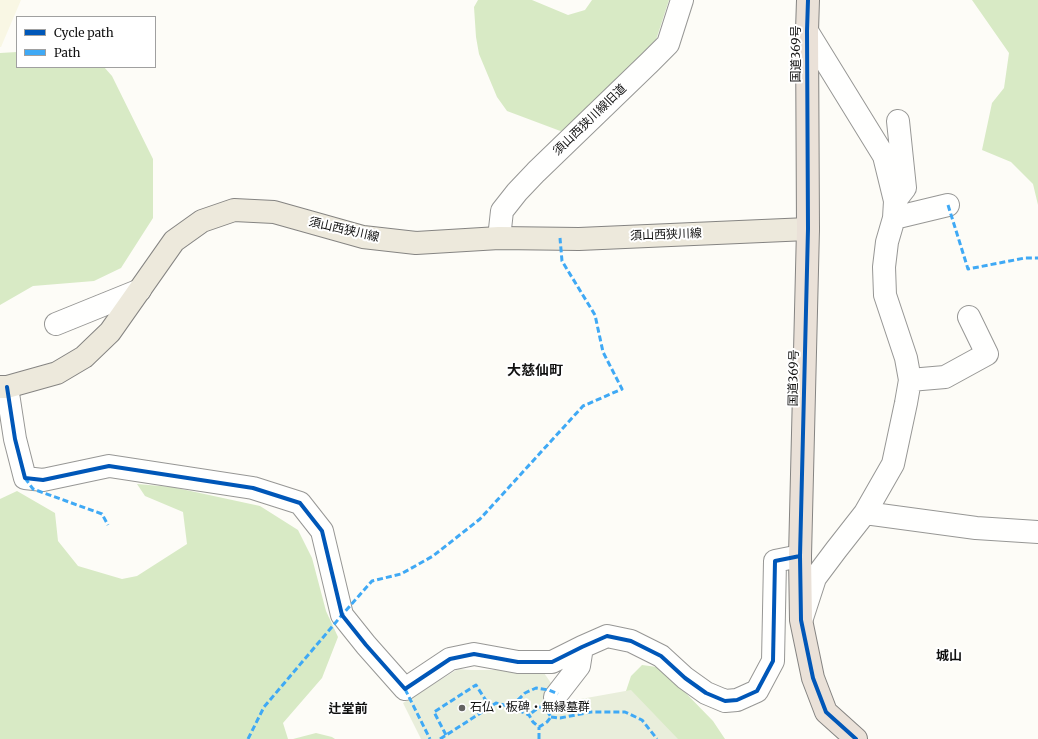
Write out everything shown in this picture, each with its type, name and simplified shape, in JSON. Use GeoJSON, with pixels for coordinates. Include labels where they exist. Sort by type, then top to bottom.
{"type":"FeatureCollection","features":[{"type":"Feature","properties":{"kind":"highway","name":"国道369号"},"geometry":{"type":"LineString","coordinates":[[808,0],[808,229],[800,556],[802,620],[813,678],[826,712],[856,739]]}},
{"type":"Feature","properties":{"kind":"main road","name":"須山西狭川線"},"geometry":{"type":"LineString","coordinates":[[3,387],[57,373],[84,357],[110,332],[174,241],[202,221],[234,210],[274,212],[363,237],[416,243],[499,238],[579,239],[808,229]]}},
{"type":"Feature","properties":{"kind":"street","name":"須山西狭川線旧道"},"geometry":{"type":"LineString","coordinates":[[499,238],[502,211],[517,192],[668,44],[682,0]]}},
{"type":"Feature","properties":{"kind":"street"},"geometry":{"type":"LineString","coordinates":[[807,31],[884,156],[894,210]]}},
{"type":"Feature","properties":{"kind":"street"},"geometry":{"type":"LineString","coordinates":[[802,620],[815,578],[865,513],[892,464],[906,403],[910,380],[906,358],[885,295],[884,268],[887,242],[894,210],[905,188],[898,121]]}},
{"type":"Feature","properties":{"kind":"street"},"geometry":{"type":"LineString","coordinates":[[894,210],[948,205]]}},
{"type":"Feature","properties":{"kind":"street"},"geometry":{"type":"LineString","coordinates":[[56,324],[140,290]]}},
{"type":"Feature","properties":{"kind":"street"},"geometry":{"type":"LineString","coordinates":[[910,380],[945,377],[987,354],[969,317]]}},
{"type":"Feature","properties":{"kind":"street"},"geometry":{"type":"LineString","coordinates":[[3,387],[14,439],[25,478],[43,480],[109,466],[253,488],[300,503],[322,532],[342,614],[366,645],[405,689],[450,659],[474,654],[518,662],[552,662],[607,636],[631,641],[661,656],[685,678],[706,693],[725,701],[737,700],[757,691],[773,661],[775,561],[800,556]]}},
{"type":"Feature","properties":{"kind":"street"},"geometry":{"type":"LineString","coordinates":[[865,513],[976,528],[1038,532]]}},
{"type":"Feature","properties":{"kind":"street"},"geometry":{"type":"LineString","coordinates":[[555,697],[579,666],[582,647]]}},
{"type":"Feature","properties":{"kind":"shaded area"},"geometry":{"type":"Polygon","coordinates":[[[0,0],[21,0],[1,47],[0,47],[0,0]]]}},
{"type":"Feature","properties":{"kind":"green space"},"geometry":{"type":"Polygon","coordinates":[[[478,0],[532,0],[568,15],[585,10],[592,0],[669,0],[656,40],[563,132],[507,111],[497,97],[479,54],[474,7],[478,0]]]}},
{"type":"Feature","properties":{"kind":"green space"},"geometry":{"type":"Polygon","coordinates":[[[972,0],[1038,0],[1038,205],[1033,184],[1011,162],[982,150],[992,103],[1004,88],[1009,53],[972,0]]]}},
{"type":"Feature","properties":{"kind":"green space"},"geometry":{"type":"Polygon","coordinates":[[[16,52],[16,68],[105,68],[112,76],[153,159],[153,218],[121,268],[94,281],[33,286],[0,305],[0,53],[16,52]]]}},
{"type":"Feature","properties":{"kind":"green space"},"geometry":{"type":"Polygon","coordinates":[[[137,484],[172,487],[260,506],[298,530],[312,558],[326,611],[338,637],[322,678],[283,723],[288,739],[0,739],[0,499],[17,491],[55,513],[58,541],[78,566],[122,579],[137,576],[187,544],[183,512],[145,496],[137,484]]]}},
{"type":"Feature","properties":{"kind":"green space"},"geometry":{"type":"Polygon","coordinates":[[[642,665],[657,667],[675,682],[713,721],[725,739],[613,739],[621,706],[631,676],[642,665]]]}},
{"type":"Feature","properties":{"kind":"green space"},"geometry":{"type":"Polygon","coordinates":[[[458,669],[542,670],[564,702],[631,690],[678,739],[421,739],[403,703],[458,669]]]}},
{"type":"Feature","properties":{"kind":"green space"},"geometry":{"type":"Polygon","coordinates":[[[316,733],[335,739],[293,739],[316,733]]]}},
{"type":"Feature","properties":{"kind":"marked path"},"geometry":{"type":"LineString","coordinates":[[948,205],[968,269],[1025,258],[1038,258]]}},
{"type":"Feature","properties":{"kind":"marked path"},"geometry":{"type":"LineString","coordinates":[[248,739],[264,707],[372,581],[401,574],[433,556],[480,519],[583,406],[622,389],[603,352],[595,315],[562,261],[560,238]]}},
{"type":"Feature","properties":{"kind":"marked path"},"geometry":{"type":"LineString","coordinates":[[25,478],[33,489],[102,514],[108,525]]}},
{"type":"Feature","properties":{"kind":"marked path"},"geometry":{"type":"LineString","coordinates":[[446,735],[434,712],[476,685],[490,707]]}},
{"type":"Feature","properties":{"kind":"marked path"},"geometry":{"type":"LineString","coordinates":[[512,707],[525,693],[536,688],[549,690],[558,694]]}},
{"type":"Feature","properties":{"kind":"marked path"},"geometry":{"type":"LineString","coordinates":[[405,689],[430,739]]}},
{"type":"Feature","properties":{"kind":"marked path"},"geometry":{"type":"LineString","coordinates":[[440,739],[496,703],[508,706],[529,715],[533,722],[539,727],[547,722],[551,717],[547,711],[540,707],[529,715]]}},
{"type":"Feature","properties":{"kind":"marked path"},"geometry":{"type":"LineString","coordinates":[[551,717],[560,718],[591,712],[625,712],[642,720],[657,739]]}},
{"type":"Feature","properties":{"kind":"marked path"},"geometry":{"type":"LineString","coordinates":[[539,727],[539,739]]}},
{"type":"Feature","properties":{"kind":"cycle path"},"geometry":{"type":"LineString","coordinates":[[808,0],[808,229],[800,556],[801,620],[813,678],[826,712],[856,739]]}},
{"type":"Feature","properties":{"kind":"cycle path"},"geometry":{"type":"LineString","coordinates":[[7,387],[15,439],[25,478],[43,480],[109,466],[253,488],[300,503],[322,531],[342,615],[405,689],[450,659],[474,654],[518,662],[552,662],[607,636],[631,641],[661,656],[685,678],[706,693],[725,701],[737,700],[757,691],[773,661],[775,561],[800,556]]}},
{"type":"Feature","properties":{"kind":"place","name":"石仏・板碑・無縁墓群"},"geometry":{"type":"Point","coordinates":[462,708]}},
{"type":"Feature","properties":{"kind":"district","name":"大慈仙町"},"geometry":{"type":"Point","coordinates":[535,371]}},
{"type":"Feature","properties":{"kind":"district","name":"城山"},"geometry":{"type":"Point","coordinates":[949,656]}},
{"type":"Feature","properties":{"kind":"district","name":"辻堂前"},"geometry":{"type":"Point","coordinates":[348,709]}}]}
